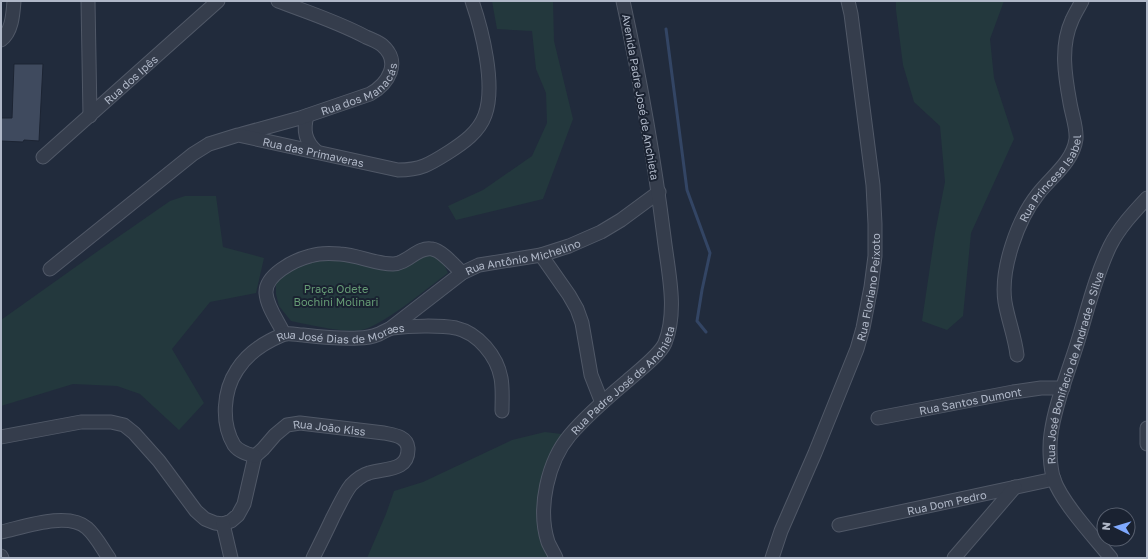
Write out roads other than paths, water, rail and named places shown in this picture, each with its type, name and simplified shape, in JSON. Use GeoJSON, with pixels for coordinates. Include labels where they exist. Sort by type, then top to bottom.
{"type":"FeatureCollection","features":[{"type":"Feature","properties":{"kind":"street"},"geometry":{"type":"LineString","coordinates":[[1,40],[9,30],[14,1]]}},
{"type":"Feature","properties":{"kind":"street"},"geometry":{"type":"LineString","coordinates":[[88,1],[90,116]]}},
{"type":"Feature","properties":{"kind":"street","name":"Rua dos Ipês"},"geometry":{"type":"LineString","coordinates":[[42,158],[218,1]]}},
{"type":"Feature","properties":{"kind":"street","name":"Rua dos Manacás"},"geometry":{"type":"LineString","coordinates":[[238,135],[307,116],[370,94],[378,89],[391,73],[392,62],[390,55],[382,45],[355,31],[278,1]]}},
{"type":"Feature","properties":{"kind":"street","name":"Rua das Primaveras"},"geometry":{"type":"LineString","coordinates":[[50,269],[193,154],[209,144],[238,135],[398,170],[413,170],[440,157],[465,141],[478,127],[485,116],[488,103],[488,81],[484,50],[479,22],[472,1]]}},
{"type":"Feature","properties":{"kind":"street","name":"Avenida Padre José de Anchieta"},"geometry":{"type":"LineString","coordinates":[[623,1],[645,104],[659,192]]}},
{"type":"Feature","properties":{"kind":"street","name":"Rua Floriano Peixoto"},"geometry":{"type":"LineString","coordinates":[[772,558],[781,531],[857,350],[871,287],[875,256],[873,185],[851,14],[848,1]]}},
{"type":"Feature","properties":{"kind":"street","name":"Rua Princesa Isabel"},"geometry":{"type":"LineString","coordinates":[[1017,355],[1016,345],[1005,302],[1004,288],[1006,273],[1014,238],[1025,213],[1038,194],[1066,162],[1074,145],[1076,131],[1066,84],[1064,59],[1066,41],[1072,20],[1082,1]]}},
{"type":"Feature","properties":{"kind":"street"},"geometry":{"type":"LineString","coordinates":[[307,116],[304,124],[307,141],[316,151]]}},
{"type":"Feature","properties":{"kind":"street","name":"Rua Antônio Michelino"},"geometry":{"type":"LineString","coordinates":[[391,328],[462,273],[479,265],[541,255],[569,246],[601,232],[621,220],[659,192]]}},
{"type":"Feature","properties":{"kind":"street","name":"Rua Padre José de Anchieta"},"geometry":{"type":"LineString","coordinates":[[556,558],[548,542],[544,524],[546,486],[553,463],[570,435],[602,403],[648,363],[664,346],[669,331],[672,315],[671,293],[659,192]]}},
{"type":"Feature","properties":{"kind":"street","name":"Rua José Bonifacio de Andrade e Silva"},"geometry":{"type":"LineString","coordinates":[[1111,558],[1071,507],[1054,479],[1050,456],[1051,435],[1063,388],[1100,272],[1110,246],[1124,223],[1147,198]]}},
{"type":"Feature","properties":{"kind":"street"},"geometry":{"type":"LineString","coordinates":[[284,334],[268,303],[266,292],[267,284],[272,276],[284,267],[308,256],[325,253],[340,254],[397,264],[423,250],[430,248],[439,252],[462,273]]}},
{"type":"Feature","properties":{"kind":"street"},"geometry":{"type":"LineString","coordinates":[[541,255],[577,309],[582,324],[591,375],[602,403]]}},
{"type":"Feature","properties":{"kind":"street","name":"Rua José Dias de Moraes"},"geometry":{"type":"LineString","coordinates":[[255,456],[243,452],[235,446],[226,425],[225,404],[230,385],[237,370],[251,354],[266,343],[284,334],[363,338],[377,335],[391,328],[437,326],[457,328],[471,334],[487,348],[496,362],[501,376],[502,411]]}},
{"type":"Feature","properties":{"kind":"street","name":"Rua Santos Dumont"},"geometry":{"type":"LineString","coordinates":[[878,418],[1013,392],[1041,388],[1063,388]]}},
{"type":"Feature","properties":{"kind":"street"},"geometry":{"type":"LineString","coordinates":[[1,437],[81,422],[111,422],[124,425],[134,433],[159,461],[196,510],[205,519],[223,524],[231,521],[238,515],[244,504],[255,456]]}},
{"type":"Feature","properties":{"kind":"street","name":"Rua João Kiss"},"geometry":{"type":"LineString","coordinates":[[255,456],[287,425],[300,423],[384,433],[397,436],[404,440],[408,447],[407,456],[402,464],[396,468],[369,473],[359,478],[352,484],[344,496],[313,558]]}},
{"type":"Feature","properties":{"kind":"street"},"geometry":{"type":"LineString","coordinates":[[1147,428],[1147,444]]}},
{"type":"Feature","properties":{"kind":"street","name":"Rua Dom Pedro"},"geometry":{"type":"LineString","coordinates":[[839,525],[1054,479]]}},
{"type":"Feature","properties":{"kind":"street"},"geometry":{"type":"LineString","coordinates":[[954,558],[1015,487]]}},
{"type":"Feature","properties":{"kind":"street"},"geometry":{"type":"LineString","coordinates":[[1,532],[51,521],[62,520],[77,522],[87,528],[109,558]]}},
{"type":"Feature","properties":{"kind":"street"},"geometry":{"type":"LineString","coordinates":[[223,524],[231,558]]}},
{"type":"Feature","properties":{"kind":"waterway"},"geometry":{"type":"LineString","coordinates":[[666,29],[687,190],[710,253],[697,321],[706,332]]}},
{"type":"Feature","properties":{"kind":"park label","name":"Praça Odete Bochini Molinari"},"geometry":{"type":"Point","coordinates":[336,294]}}]}
